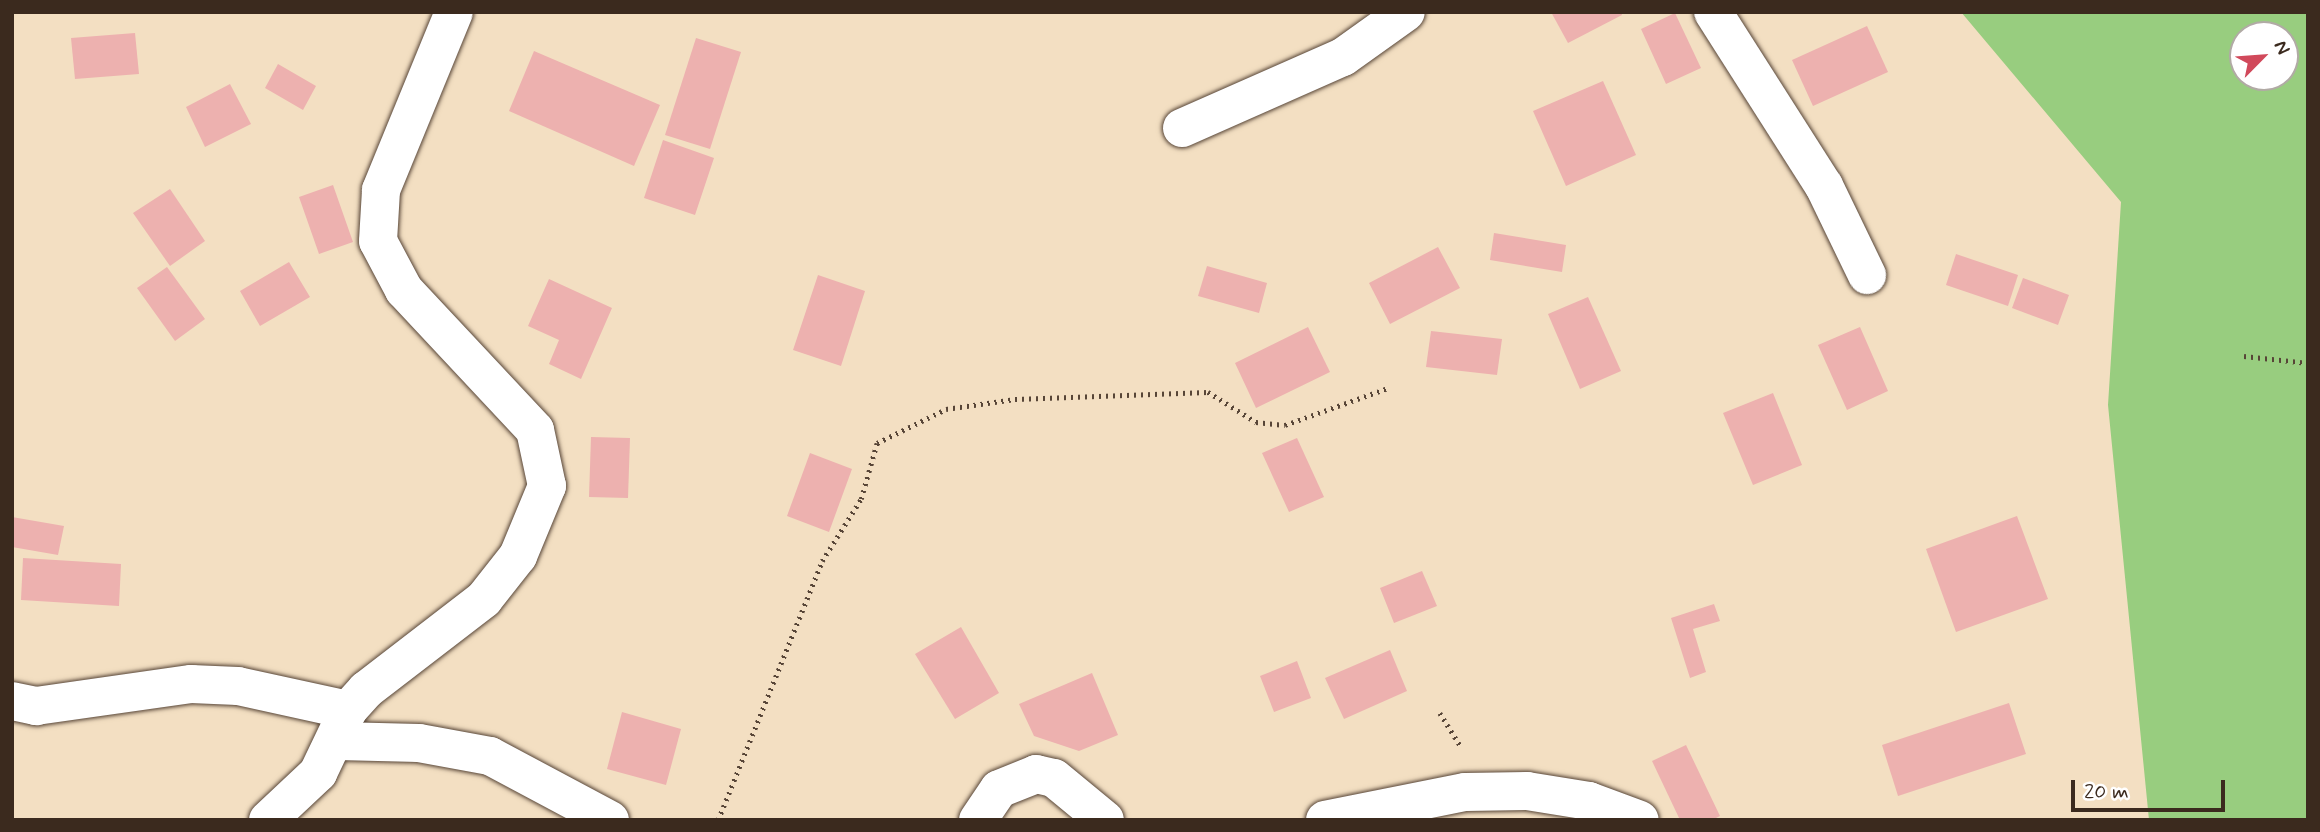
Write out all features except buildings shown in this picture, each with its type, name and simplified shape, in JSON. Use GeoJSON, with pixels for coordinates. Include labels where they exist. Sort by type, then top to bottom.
{"type":"FeatureCollection","features":[{"type":"Feature","properties":{"kind":"street"},"geometry":{"type":"LineString","coordinates":[[268,820],[318,773],[343,725],[484,599],[518,556],[547,486],[535,430],[404,290],[378,241],[381,190],[454,12]]}},
{"type":"Feature","properties":{"kind":"street"},"geometry":{"type":"LineString","coordinates":[[1182,128],[1343,57],[1406,12]]}},
{"type":"Feature","properties":{"kind":"street"},"geometry":{"type":"LineString","coordinates":[[1713,12],[1838,209],[1867,275]]}},
{"type":"Feature","properties":{"kind":"street"},"geometry":{"type":"LineString","coordinates":[[12,701],[36,706],[191,684],[238,686],[343,725],[489,756],[610,820]]}},
{"type":"Feature","properties":{"kind":"street"},"geometry":{"type":"LineString","coordinates":[[978,820],[999,789],[1036,774],[1054,778],[1105,820]]}},
{"type":"Feature","properties":{"kind":"street"},"geometry":{"type":"LineString","coordinates":[[1325,820],[1465,792],[1527,791],[1614,807],[1640,820]]}},
{"type":"Feature","properties":{"kind":"path"},"geometry":{"type":"LineString","coordinates":[[2244,356],[2308,363]]}},
{"type":"Feature","properties":{"kind":"path"},"geometry":{"type":"LineString","coordinates":[[718,820],[822,561],[861,499],[877,443],[946,409],[1015,399],[1208,392],[1256,422],[1285,425],[1388,388]]}},
{"type":"Feature","properties":{"kind":"green space"},"geometry":{"type":"Polygon","coordinates":[[[1961,12],[2308,12],[2308,820],[2149,820],[2108,405],[2121,202],[1961,12]]]}}]}
